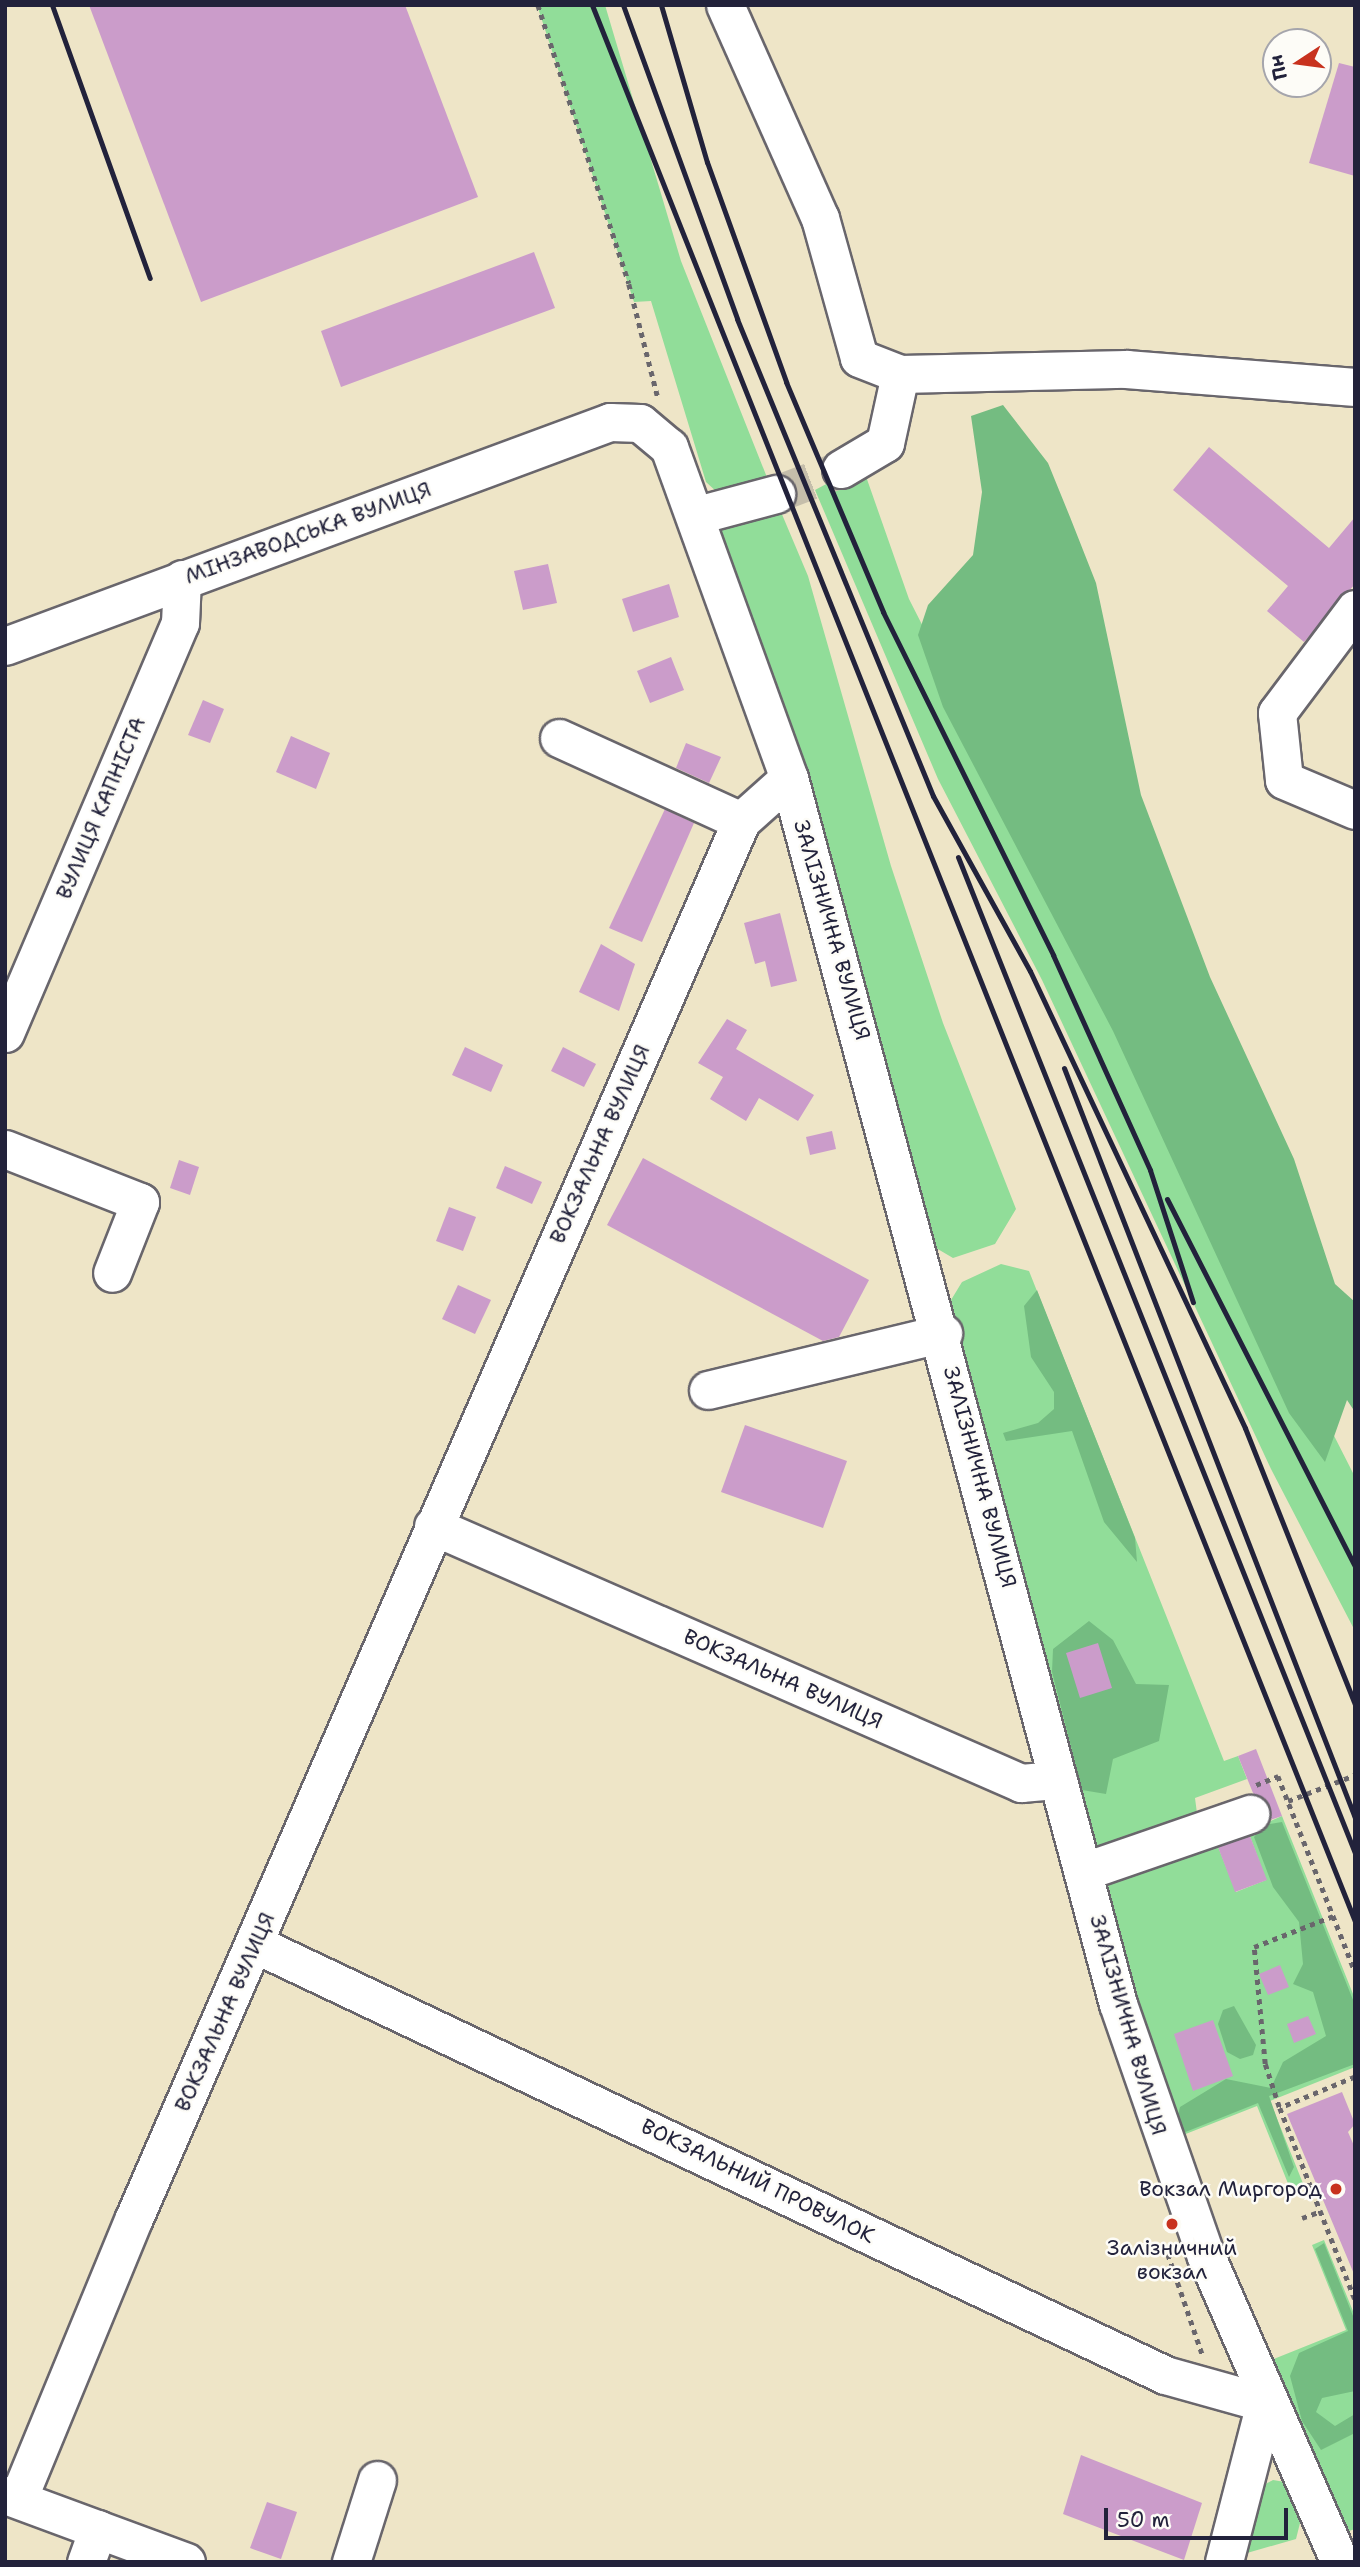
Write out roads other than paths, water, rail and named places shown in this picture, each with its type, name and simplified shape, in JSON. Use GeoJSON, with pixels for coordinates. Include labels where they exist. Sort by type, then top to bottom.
{"type":"FeatureCollection","features":[{"type":"Feature","properties":{"kind":"street"},"geometry":{"type":"LineString","coordinates":[[725,5],[820,218],[859,358],[900,374],[1126,369],[1355,387]]}},
{"type":"Feature","properties":{"kind":"street"},"geometry":{"type":"LineString","coordinates":[[841,468],[885,443],[900,374]]}},
{"type":"Feature","properties":{"kind":"street","name":"ЗАЛІЗНИЧНА ВУЛИЦЯ"},"geometry":{"type":"LineString","coordinates":[[610,422],[640,423],[669,447],[697,515],[789,778],[943,1333],[1058,1780],[1164,2148],[1265,2403],[1339,2562]]}},
{"type":"Feature","properties":{"kind":"street","name":"МІНЗАВОДСЬКА ВУЛИЦЯ"},"geometry":{"type":"LineString","coordinates":[[5,646],[610,422]]}},
{"type":"Feature","properties":{"kind":"street"},"geometry":{"type":"LineString","coordinates":[[697,515],[776,494]]}},
{"type":"Feature","properties":{"kind":"street","name":"ВУЛИЦЯ КАПНІСТА"},"geometry":{"type":"LineString","coordinates":[[5,1033],[180,623],[182,579]]}},
{"type":"Feature","properties":{"kind":"street"},"geometry":{"type":"LineString","coordinates":[[1355,609],[1277,713],[1284,780],[1355,810]]}},
{"type":"Feature","properties":{"kind":"street"},"geometry":{"type":"LineString","coordinates":[[559,738],[741,821]]}},
{"type":"Feature","properties":{"kind":"street","name":"ВОКЗАЛЬНА ВУЛИЦЯ"},"geometry":{"type":"LineString","coordinates":[[12,2497],[256,1944],[433,1526],[741,821],[789,778]]}},
{"type":"Feature","properties":{"kind":"street"},"geometry":{"type":"LineString","coordinates":[[5,1149],[140,1202],[112,1273]]}},
{"type":"Feature","properties":{"kind":"street"},"geometry":{"type":"LineString","coordinates":[[708,1390],[943,1333]]}},
{"type":"Feature","properties":{"kind":"street","name":"ВОКЗАЛЬНА ВУЛИЦЯ"},"geometry":{"type":"LineString","coordinates":[[433,1526],[1021,1783],[1058,1780]]}},
{"type":"Feature","properties":{"kind":"street"},"geometry":{"type":"LineString","coordinates":[[1085,1871],[1250,1814]]}},
{"type":"Feature","properties":{"kind":"street","name":"ВОКЗАЛЬНИЙ ПРОВУЛОК"},"geometry":{"type":"LineString","coordinates":[[256,1944],[1141,2363],[1265,2403]]}},
{"type":"Feature","properties":{"kind":"street"},"geometry":{"type":"LineString","coordinates":[[1223,2562],[1265,2403]]}},
{"type":"Feature","properties":{"kind":"street"},"geometry":{"type":"LineString","coordinates":[[351,2562],[377,2480]]}},
{"type":"Feature","properties":{"kind":"street"},"geometry":{"type":"LineString","coordinates":[[12,2497],[92,2545],[186,2562]]}},
{"type":"Feature","properties":{"kind":"tunnel"},"geometry":{"type":"LineString","coordinates":[[776,494],[841,469]]}},
{"type":"Feature","properties":{"kind":"railway"},"geometry":{"type":"LineString","coordinates":[[52,5],[150,278]]}},
{"type":"Feature","properties":{"kind":"railway"},"geometry":{"type":"LineString","coordinates":[[592,5],[1355,1921]]}},
{"type":"Feature","properties":{"kind":"railway"},"geometry":{"type":"LineString","coordinates":[[623,5],[737,319],[933,796],[1030,971],[1245,1428],[1355,1704]]}},
{"type":"Feature","properties":{"kind":"railway"},"geometry":{"type":"LineString","coordinates":[[661,5],[707,162],[786,382],[883,612],[1053,955],[1150,1170],[1193,1302]]}},
{"type":"Feature","properties":{"kind":"railway"},"geometry":{"type":"LineString","coordinates":[[958,857],[1355,1853]]}},
{"type":"Feature","properties":{"kind":"railway"},"geometry":{"type":"LineString","coordinates":[[1064,1068],[1355,1818]]}},
{"type":"Feature","properties":{"kind":"railway"},"geometry":{"type":"LineString","coordinates":[[1167,1199],[1355,1567]]}},
{"type":"Feature","properties":{"kind":"place","name":"Вокзал Миргород"},"geometry":{"type":"Point","coordinates":[1336,2189]}},
{"type":"Feature","properties":{"kind":"place","name":"Залізничний вокзал"},"geometry":{"type":"Point","coordinates":[1172,2224]}}]}
